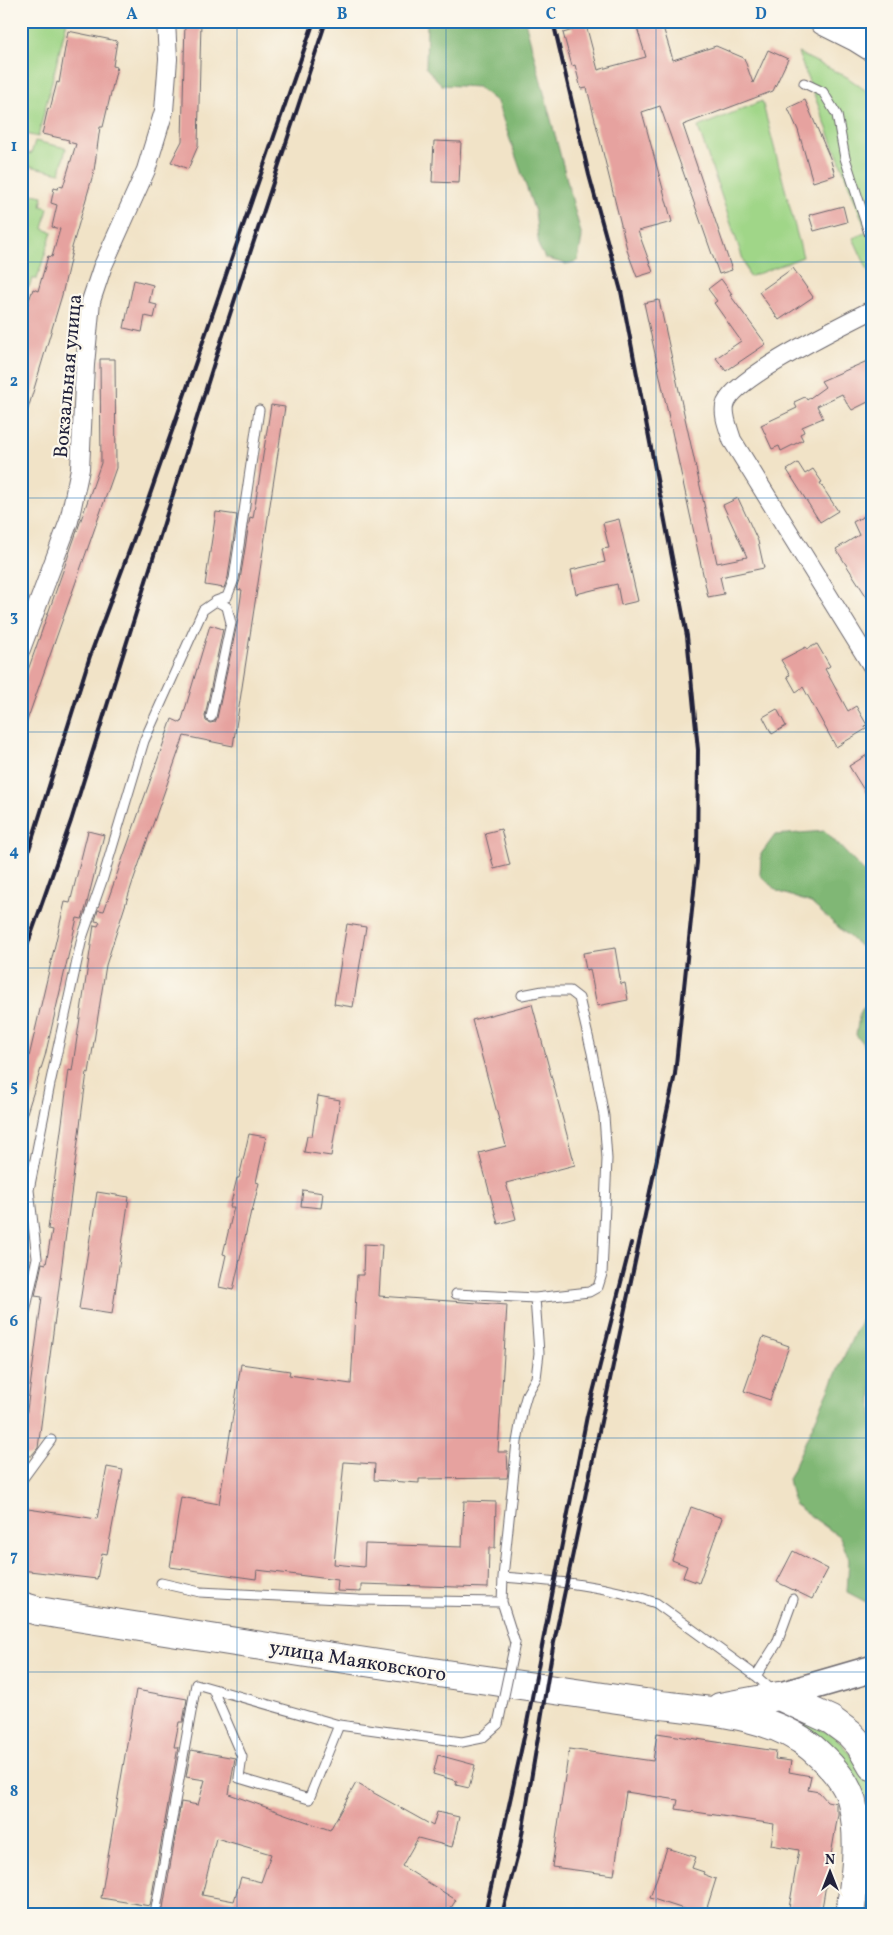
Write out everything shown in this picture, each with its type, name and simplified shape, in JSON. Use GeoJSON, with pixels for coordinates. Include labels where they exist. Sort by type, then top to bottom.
{"type":"FeatureCollection","features":[{"type":"Feature","properties":{"kind":"main road"},"geometry":{"type":"LineString","coordinates":[[824,21],[872,47]]}},
{"type":"Feature","properties":{"kind":"main road","name":"улица Маяковского"},"geometry":{"type":"LineString","coordinates":[[21,1606],[38,1612],[696,1710]]}},
{"type":"Feature","properties":{"kind":"main road"},"geometry":{"type":"LineString","coordinates":[[696,1710],[737,1705],[779,1696],[872,1669]]}},
{"type":"Feature","properties":{"kind":"main road"},"geometry":{"type":"LineString","coordinates":[[779,1696],[830,1720],[860,1745],[872,1766]]}},
{"type":"Feature","properties":{"kind":"main road"},"geometry":{"type":"LineString","coordinates":[[696,1710],[748,1718],[792,1734],[810,1746],[838,1775],[852,1801],[857,1836],[851,1914]]}},
{"type":"Feature","properties":{"kind":"main road"},"geometry":{"type":"LineString","coordinates":[[851,1914],[865,1878],[872,1852]]}},
{"type":"Feature","properties":{"kind":"street","name":"Вокзальная улица"},"geometry":{"type":"LineString","coordinates":[[21,648],[69,521],[80,469],[84,365],[91,301],[102,268],[146,170],[164,111],[168,58],[166,21]]}},
{"type":"Feature","properties":{"kind":"street"},"geometry":{"type":"LineString","coordinates":[[872,310],[787,354],[733,392],[725,404],[725,416],[732,440],[872,666]]}},
{"type":"Feature","properties":{"kind":"lane"},"geometry":{"type":"LineString","coordinates":[[804,84],[823,92],[837,115],[845,158],[872,242]]}},
{"type":"Feature","properties":{"kind":"lane"},"geometry":{"type":"LineString","coordinates":[[21,1330],[38,1258],[28,1190],[82,938],[103,878],[144,742],[203,610],[227,597],[234,579],[259,410]]}},
{"type":"Feature","properties":{"kind":"lane"},"geometry":{"type":"LineString","coordinates":[[211,717],[231,623],[227,607],[216,602]]}},
{"type":"Feature","properties":{"kind":"lane"},"geometry":{"type":"LineString","coordinates":[[456,1294],[535,1298],[588,1292],[598,1287],[602,1274],[608,1159],[604,1116],[592,1052],[579,998],[570,990],[543,991],[522,995]]}},
{"type":"Feature","properties":{"kind":"lane"},"geometry":{"type":"LineString","coordinates":[[21,1201],[28,1190]]}},
{"type":"Feature","properties":{"kind":"lane"},"geometry":{"type":"LineString","coordinates":[[155,1914],[196,1684],[339,1725],[462,1742],[482,1738],[498,1724],[514,1643],[513,1634],[502,1602],[502,1577],[517,1442],[527,1394],[536,1378],[539,1353],[535,1298]]}},
{"type":"Feature","properties":{"kind":"lane"},"geometry":{"type":"LineString","coordinates":[[21,1481],[51,1440]]}},
{"type":"Feature","properties":{"kind":"lane"},"geometry":{"type":"LineString","coordinates":[[502,1577],[572,1583],[637,1596],[656,1603],[756,1676],[779,1696]]}},
{"type":"Feature","properties":{"kind":"lane"},"geometry":{"type":"LineString","coordinates":[[161,1583],[200,1592],[359,1600],[502,1602]]}},
{"type":"Feature","properties":{"kind":"lane"},"geometry":{"type":"LineString","coordinates":[[756,1676],[777,1643],[793,1599]]}},
{"type":"Feature","properties":{"kind":"lane"},"geometry":{"type":"LineString","coordinates":[[213,1690],[242,1757],[239,1778],[309,1798],[339,1725]]}},
{"type":"Feature","properties":{"kind":"green space"},"geometry":{"type":"Polygon","coordinates":[[[21,21],[67,21],[38,137],[21,133],[21,21]]]}},
{"type":"Feature","properties":{"kind":"green space"},"geometry":{"type":"Polygon","coordinates":[[[427,21],[525,21],[582,237],[578,261],[566,264],[545,258],[539,247],[535,212],[497,102],[478,87],[442,85],[426,68],[427,21]]]}},
{"type":"Feature","properties":{"kind":"green space"},"geometry":{"type":"Polygon","coordinates":[[[798,53],[847,77],[872,95],[872,279],[853,238],[867,232],[798,53]]]}},
{"type":"Feature","properties":{"kind":"green space"},"geometry":{"type":"Polygon","coordinates":[[[762,101],[803,257],[749,277],[698,127],[762,101]]]}},
{"type":"Feature","properties":{"kind":"green space"},"geometry":{"type":"Polygon","coordinates":[[[35,141],[66,148],[60,173],[21,164],[21,151],[31,154],[35,141]]]}},
{"type":"Feature","properties":{"kind":"green space"},"geometry":{"type":"Polygon","coordinates":[[[27,193],[43,196],[41,206],[48,208],[43,229],[52,232],[37,279],[32,279],[29,287],[21,285],[21,214],[27,193]]]}},
{"type":"Feature","properties":{"kind":"green space"},"geometry":{"type":"Polygon","coordinates":[[[825,831],[872,880],[872,975],[864,950],[811,903],[777,891],[760,875],[761,854],[775,835],[825,831]]]}},
{"type":"Feature","properties":{"kind":"green space"},"geometry":{"type":"Polygon","coordinates":[[[872,1001],[872,1056],[856,1035],[860,1011],[872,1001]]]}},
{"type":"Feature","properties":{"kind":"green space"},"geometry":{"type":"Polygon","coordinates":[[[872,1301],[872,1602],[868,1603],[847,1592],[849,1559],[840,1537],[794,1504],[788,1480],[855,1332],[872,1301]]]}},
{"type":"Feature","properties":{"kind":"green space"},"geometry":{"type":"Polygon","coordinates":[[[784,1712],[835,1736],[864,1771],[872,1789],[870,1832],[783,1716],[784,1712]]]}},
{"type":"Feature","properties":{"kind":"building"},"geometry":{"type":"Polygon","coordinates":[[[185,21],[201,21],[198,146],[188,169],[171,162],[182,141],[185,21]]]}},
{"type":"Feature","properties":{"kind":"building"},"geometry":{"type":"Polygon","coordinates":[[[570,21],[585,21],[598,70],[646,57],[635,21],[649,21],[655,29],[663,27],[673,60],[716,46],[744,58],[753,83],[768,50],[788,59],[773,91],[683,125],[732,270],[719,274],[660,106],[642,112],[672,222],[638,231],[653,272],[637,277],[628,253],[587,88],[581,89],[575,65],[572,66],[563,33],[573,30],[570,21]]]}},
{"type":"Feature","properties":{"kind":"building"},"geometry":{"type":"Polygon","coordinates":[[[68,31],[117,41],[113,66],[117,67],[103,127],[100,127],[94,171],[71,251],[62,295],[25,419],[21,418],[21,305],[27,306],[33,289],[38,291],[48,256],[52,257],[60,229],[52,227],[57,205],[51,203],[54,188],[63,187],[76,144],[68,142],[69,140],[42,134],[48,108],[50,109],[57,82],[59,83],[68,31]]]}},
{"type":"Feature","properties":{"kind":"building"},"geometry":{"type":"Polygon","coordinates":[[[805,100],[830,158],[835,175],[813,182],[798,130],[788,108],[805,100]]]}},
{"type":"Feature","properties":{"kind":"building"},"geometry":{"type":"Polygon","coordinates":[[[434,141],[461,142],[459,183],[432,182],[434,141]]]}},
{"type":"Feature","properties":{"kind":"building"},"geometry":{"type":"Polygon","coordinates":[[[843,206],[847,222],[814,231],[809,215],[843,206]]]}},
{"type":"Feature","properties":{"kind":"building"},"geometry":{"type":"Polygon","coordinates":[[[793,268],[813,297],[779,320],[759,292],[793,268]]]}},
{"type":"Feature","properties":{"kind":"building"},"geometry":{"type":"Polygon","coordinates":[[[721,279],[732,294],[730,295],[766,344],[726,371],[716,358],[741,341],[714,303],[717,301],[708,289],[721,279]]]}},
{"type":"Feature","properties":{"kind":"building"},"geometry":{"type":"Polygon","coordinates":[[[134,280],[153,285],[149,303],[157,305],[154,318],[145,316],[142,332],[124,328],[134,280]]]}},
{"type":"Feature","properties":{"kind":"building"},"geometry":{"type":"Polygon","coordinates":[[[659,300],[717,563],[747,557],[723,505],[738,498],[758,541],[764,568],[720,577],[724,594],[708,597],[644,303],[659,300]]]}},
{"type":"Feature","properties":{"kind":"building"},"geometry":{"type":"Polygon","coordinates":[[[100,359],[115,359],[116,468],[23,732],[21,731],[21,690],[101,463],[100,359]]]}},
{"type":"Feature","properties":{"kind":"building"},"geometry":{"type":"Polygon","coordinates":[[[872,359],[872,400],[852,410],[842,394],[817,406],[823,418],[802,427],[804,432],[800,434],[803,440],[781,451],[779,446],[772,449],[761,425],[797,408],[794,402],[805,397],[807,400],[825,387],[821,381],[872,359]]]}},
{"type":"Feature","properties":{"kind":"building"},"geometry":{"type":"Polygon","coordinates":[[[271,405],[285,407],[233,746],[184,736],[133,881],[106,965],[89,1073],[87,1072],[38,1448],[31,1456],[21,1455],[42,1297],[35,1296],[42,1263],[46,1264],[52,1230],[48,1229],[69,1070],[72,1071],[94,925],[98,926],[100,922],[95,921],[98,910],[104,911],[172,719],[181,723],[210,625],[223,629],[205,716],[206,721],[210,723],[215,722],[217,718],[237,624],[242,590],[237,589],[250,517],[253,518],[271,405]]]}},
{"type":"Feature","properties":{"kind":"building"},"geometry":{"type":"Polygon","coordinates":[[[798,463],[805,474],[813,469],[838,511],[820,522],[787,470],[798,463]]]}},
{"type":"Feature","properties":{"kind":"building"},"geometry":{"type":"Polygon","coordinates":[[[216,512],[237,515],[228,577],[224,588],[205,585],[216,512]]]}},
{"type":"Feature","properties":{"kind":"building"},"geometry":{"type":"Polygon","coordinates":[[[872,512],[872,605],[836,549],[859,535],[853,522],[872,512]]]}},
{"type":"Feature","properties":{"kind":"building"},"geometry":{"type":"Polygon","coordinates":[[[619,519],[638,601],[621,605],[617,584],[576,594],[571,570],[605,562],[602,549],[609,548],[603,523],[619,519]]]}},
{"type":"Feature","properties":{"kind":"building"},"geometry":{"type":"Polygon","coordinates":[[[817,644],[830,666],[825,669],[848,711],[856,706],[867,725],[864,726],[866,729],[836,747],[803,687],[796,692],[787,676],[790,675],[781,660],[806,647],[807,649],[817,644]]]}},
{"type":"Feature","properties":{"kind":"building"},"geometry":{"type":"Polygon","coordinates":[[[777,709],[786,726],[772,734],[763,717],[777,709]]]}},
{"type":"Feature","properties":{"kind":"building"},"geometry":{"type":"Polygon","coordinates":[[[872,752],[872,803],[849,766],[872,752]]]}},
{"type":"Feature","properties":{"kind":"building"},"geometry":{"type":"Polygon","coordinates":[[[501,829],[510,865],[494,869],[485,833],[501,829]]]}},
{"type":"Feature","properties":{"kind":"building"},"geometry":{"type":"Polygon","coordinates":[[[88,831],[104,835],[86,907],[82,919],[77,918],[45,1056],[24,1122],[21,1121],[21,1084],[65,902],[70,903],[88,831]]]}},
{"type":"Feature","properties":{"kind":"building"},"geometry":{"type":"Polygon","coordinates":[[[347,924],[366,927],[353,1007],[334,1004],[347,924]]]}},
{"type":"Feature","properties":{"kind":"building"},"geometry":{"type":"Polygon","coordinates":[[[615,948],[621,984],[625,983],[628,1000],[597,1006],[590,969],[586,970],[583,953],[615,948]]]}},
{"type":"Feature","properties":{"kind":"building"},"geometry":{"type":"Polygon","coordinates":[[[532,1004],[575,1165],[506,1183],[516,1219],[498,1224],[479,1153],[506,1146],[472,1020],[532,1004]]]}},
{"type":"Feature","properties":{"kind":"building"},"geometry":{"type":"Polygon","coordinates":[[[318,1096],[340,1100],[331,1156],[304,1152],[307,1136],[312,1136],[318,1096]]]}},
{"type":"Feature","properties":{"kind":"building"},"geometry":{"type":"Polygon","coordinates":[[[249,1134],[266,1137],[256,1182],[259,1183],[233,1290],[219,1287],[226,1255],[223,1254],[234,1207],[230,1207],[249,1134]]]}},
{"type":"Feature","properties":{"kind":"building"},"geometry":{"type":"Polygon","coordinates":[[[303,1190],[323,1193],[321,1208],[301,1206],[303,1190]]]}},
{"type":"Feature","properties":{"kind":"building"},"geometry":{"type":"Polygon","coordinates":[[[97,1192],[129,1197],[112,1314],[79,1309],[97,1192]]]}},
{"type":"Feature","properties":{"kind":"building"},"geometry":{"type":"Polygon","coordinates":[[[364,1244],[382,1245],[379,1296],[507,1305],[498,1452],[507,1452],[508,1472],[507,1478],[419,1479],[419,1483],[374,1480],[375,1464],[344,1462],[334,1564],[364,1567],[365,1544],[462,1547],[464,1501],[496,1502],[495,1548],[489,1548],[488,1588],[361,1584],[361,1592],[337,1591],[338,1580],[257,1570],[256,1579],[170,1567],[181,1497],[219,1504],[241,1364],[290,1371],[289,1375],[351,1384],[357,1275],[363,1275],[364,1244]]]}},
{"type":"Feature","properties":{"kind":"building"},"geometry":{"type":"Polygon","coordinates":[[[21,1257],[30,1259],[23,1294],[21,1294],[21,1257]]]}},
{"type":"Feature","properties":{"kind":"building"},"geometry":{"type":"Polygon","coordinates":[[[763,1337],[789,1346],[770,1400],[744,1391],[763,1337]]]}},
{"type":"Feature","properties":{"kind":"building"},"geometry":{"type":"Polygon","coordinates":[[[107,1467],[123,1470],[107,1554],[102,1553],[97,1579],[21,1570],[21,1508],[97,1519],[107,1467]]]}},
{"type":"Feature","properties":{"kind":"building"},"geometry":{"type":"Polygon","coordinates":[[[691,1507],[722,1518],[699,1583],[683,1577],[687,1566],[672,1560],[691,1507]]]}},
{"type":"Feature","properties":{"kind":"building"},"geometry":{"type":"Polygon","coordinates":[[[793,1551],[828,1569],[812,1599],[777,1582],[793,1551]]]}},
{"type":"Feature","properties":{"kind":"building"},"geometry":{"type":"Polygon","coordinates":[[[136,1690],[187,1699],[183,1722],[179,1722],[174,1747],[178,1747],[150,1906],[101,1898],[136,1690]]]}},
{"type":"Feature","properties":{"kind":"building"},"geometry":{"type":"Polygon","coordinates":[[[657,1733],[776,1751],[775,1759],[791,1761],[789,1772],[811,1776],[808,1790],[819,1792],[827,1801],[836,1803],[838,1814],[821,1914],[788,1914],[799,1850],[771,1845],[774,1824],[676,1809],[678,1800],[626,1792],[614,1875],[552,1867],[569,1749],[653,1761],[657,1733]]]}},
{"type":"Feature","properties":{"kind":"building"},"geometry":{"type":"Polygon","coordinates":[[[191,1750],[235,1758],[229,1794],[330,1830],[356,1783],[433,1826],[437,1812],[459,1817],[452,1847],[418,1838],[402,1866],[456,1900],[447,1914],[162,1914],[181,1802],[198,1805],[205,1780],[186,1777],[191,1750]],[[216,1838],[202,1895],[234,1901],[241,1877],[261,1882],[271,1854],[216,1838]]]}},
{"type":"Feature","properties":{"kind":"building"},"geometry":{"type":"Polygon","coordinates":[[[438,1755],[475,1765],[469,1788],[456,1785],[457,1781],[433,1774],[438,1755]]]}},
{"type":"Feature","properties":{"kind":"building"},"geometry":{"type":"Polygon","coordinates":[[[667,1848],[696,1857],[692,1868],[716,1879],[705,1914],[699,1914],[650,1898],[667,1848]]]}},
{"type":"Feature","properties":{"kind":"railway"},"geometry":{"type":"LineString","coordinates":[[21,875],[90,656],[147,503],[314,21]]}},
{"type":"Feature","properties":{"kind":"railway"},"geometry":{"type":"LineString","coordinates":[[21,963],[71,821],[214,363],[326,21]]}},
{"type":"Feature","properties":{"kind":"railway"},"geometry":{"type":"LineString","coordinates":[[502,1914],[520,1846],[553,1647],[675,1074],[697,862],[698,750],[687,636],[621,291],[589,175],[553,21]]}},
{"type":"Feature","properties":{"kind":"railway"},"geometry":{"type":"LineString","coordinates":[[485,1914],[526,1728],[587,1416],[631,1243]]}}]}
